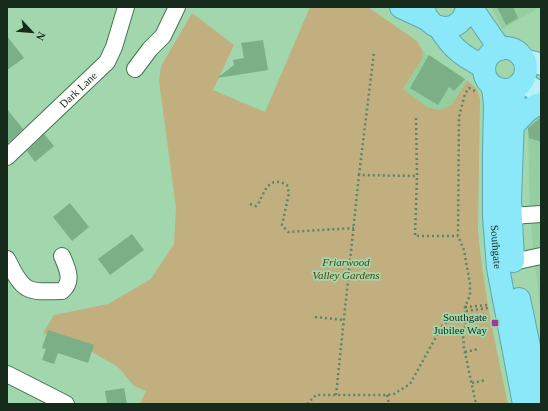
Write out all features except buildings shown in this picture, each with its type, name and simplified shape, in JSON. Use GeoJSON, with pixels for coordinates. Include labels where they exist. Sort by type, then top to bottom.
{"type":"FeatureCollection","features":[{"type":"Feature","properties":{"kind":"highway"},"geometry":{"type":"LineString","coordinates":[[401,7],[430,18],[446,28],[452,27],[463,20],[467,7]]}},
{"type":"Feature","properties":{"kind":"highway"},"geometry":{"type":"LineString","coordinates":[[471,7],[500,48]]}},
{"type":"Feature","properties":{"kind":"highway"},"geometry":{"type":"LineString","coordinates":[[430,18],[449,43],[460,54],[503,81]]}},
{"type":"Feature","properties":{"kind":"highway"},"geometry":{"type":"LineString","coordinates":[[500,48],[512,49],[533,62],[526,72],[503,81],[486,61],[494,51],[500,48]]}},
{"type":"Feature","properties":{"kind":"highway","name":"Southgate"},"geometry":{"type":"LineString","coordinates":[[503,81],[513,108],[514,125],[511,166],[511,216],[514,274],[541,404]]}},
{"type":"Feature","properties":{"kind":"highway","name":"Southgate"},"geometry":{"type":"LineString","coordinates":[[503,81],[495,104],[494,217],[498,268],[524,404]]}},
{"type":"Feature","properties":{"kind":"highway"},"geometry":{"type":"LineString","coordinates":[[514,125],[524,113],[541,104]]}},
{"type":"Feature","properties":{"kind":"main road"},"geometry":{"type":"LineString","coordinates":[[503,81],[541,93]]}},
{"type":"Feature","properties":{"kind":"street","name":"Dark Lane"},"geometry":{"type":"LineString","coordinates":[[7,157],[107,62],[114,47],[126,7]]}},
{"type":"Feature","properties":{"kind":"street"},"geometry":{"type":"LineString","coordinates":[[135,69],[150,49],[163,36],[177,7]]}},
{"type":"Feature","properties":{"kind":"street"},"geometry":{"type":"LineString","coordinates":[[511,216],[541,214]]}},
{"type":"Feature","properties":{"kind":"street"},"geometry":{"type":"LineString","coordinates":[[7,259],[17,277],[27,288],[42,291],[62,291],[66,288],[69,282],[69,273],[62,256]]}},
{"type":"Feature","properties":{"kind":"street"},"geometry":{"type":"LineString","coordinates":[[513,262],[541,256]]}},
{"type":"Feature","properties":{"kind":"street"},"geometry":{"type":"LineString","coordinates":[[7,374],[66,404]]}},
{"type":"Feature","properties":{"kind":"path"},"geometry":{"type":"LineString","coordinates":[[336,394],[359,175],[374,52]]}},
{"type":"Feature","properties":{"kind":"path"},"geometry":{"type":"LineString","coordinates":[[465,94],[459,117],[458,236],[464,250],[470,284],[470,295],[465,307],[466,311],[463,334],[465,352],[476,404]]}},
{"type":"Feature","properties":{"kind":"path"},"geometry":{"type":"LineString","coordinates":[[416,118],[417,176],[415,236],[458,236]]}},
{"type":"Feature","properties":{"kind":"path"},"geometry":{"type":"LineString","coordinates":[[359,175],[417,176]]}},
{"type":"Feature","properties":{"kind":"path"},"geometry":{"type":"LineString","coordinates":[[250,204],[256,206],[269,185],[275,181],[281,182],[287,185],[288,193],[282,225],[288,232],[354,228]]}},
{"type":"Feature","properties":{"kind":"path"},"geometry":{"type":"LineString","coordinates":[[465,307],[489,307],[466,311]]}},
{"type":"Feature","properties":{"kind":"path"},"geometry":{"type":"LineString","coordinates":[[315,317],[344,320]]}},
{"type":"Feature","properties":{"kind":"path"},"geometry":{"type":"LineString","coordinates":[[307,404],[316,395],[394,394],[410,384],[442,326],[450,320],[465,318]]}},
{"type":"Feature","properties":{"kind":"path"},"geometry":{"type":"LineString","coordinates":[[465,352],[478,349]]}},
{"type":"Feature","properties":{"kind":"path"},"geometry":{"type":"LineString","coordinates":[[472,383],[486,380]]}},
{"type":"Feature","properties":{"kind":"path"},"geometry":{"type":"LineString","coordinates":[[387,395],[389,404]]}},
{"type":"Feature","properties":{"kind":"shaded area"},"geometry":{"type":"Polygon","coordinates":[[[491,7],[540,7],[503,29],[491,7]]]}},
{"type":"Feature","properties":{"kind":"shaded area"},"geometry":{"type":"Polygon","coordinates":[[[423,52],[467,81],[452,104],[440,110],[427,107],[403,89],[422,59],[423,52]]]}},
{"type":"Feature","properties":{"kind":"shaded area"},"geometry":{"type":"Polygon","coordinates":[[[534,121],[541,121],[541,316],[530,219],[528,129],[534,121]]]}},
{"type":"Feature","properties":{"kind":"green space","name":"Friarwood Valley Gardens"},"geometry":{"type":"Polygon","coordinates":[[[310,7],[368,7],[417,41],[423,52],[422,59],[403,89],[427,107],[440,110],[452,104],[467,81],[478,91],[480,100],[478,230],[480,252],[508,404],[140,404],[146,391],[134,386],[118,367],[92,352],[43,333],[54,315],[108,304],[151,279],[174,244],[176,208],[159,81],[161,66],[192,13],[234,45],[213,90],[265,112],[310,7]]]}},
{"type":"Feature","properties":{"kind":"place","name":"Southgate Jubilee Way"},"geometry":{"type":"Point","coordinates":[495,323]}}]}
